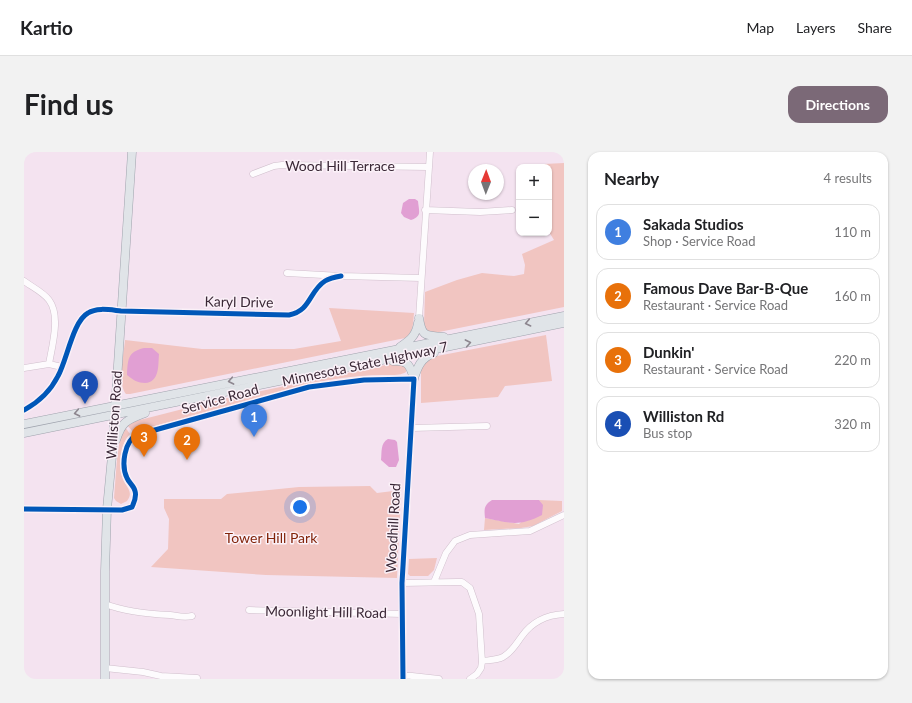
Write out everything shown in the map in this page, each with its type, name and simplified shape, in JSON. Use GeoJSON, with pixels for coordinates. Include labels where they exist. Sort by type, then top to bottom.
{"type":"FeatureCollection","features":[{"type":"Feature","properties":{"kind":"main road","name":"Williston Road"},"geometry":{"type":"LineString","coordinates":[[104,679],[107,509],[112,456],[132,152]]}},
{"type":"Feature","properties":{"kind":"main road","name":"Minnesota State Highway 7"},"geometry":{"type":"LineString","coordinates":[[24,433],[374,362],[447,343],[564,316]]}},
{"type":"Feature","properties":{"kind":"main road"},"geometry":{"type":"LineString","coordinates":[[414,379],[417,367],[422,360],[447,343],[446,337],[430,336],[425,334],[421,328],[419,318]]}},
{"type":"Feature","properties":{"kind":"main road"},"geometry":{"type":"LineString","coordinates":[[397,349],[414,337],[419,318]]}},
{"type":"Feature","properties":{"kind":"main road","name":"Minnesota State Highway 7"},"geometry":{"type":"LineString","coordinates":[[24,424],[397,349],[447,343],[564,323]]}},
{"type":"Feature","properties":{"kind":"main road"},"geometry":{"type":"LineString","coordinates":[[374,362],[402,361],[411,368],[414,379]]}},
{"type":"Feature","properties":{"kind":"main road"},"geometry":{"type":"LineString","coordinates":[[112,456],[120,429],[123,424],[132,418],[173,403]]}},
{"type":"Feature","properties":{"kind":"street"},"geometry":{"type":"LineString","coordinates":[[419,318],[430,152]]}},
{"type":"Feature","properties":{"kind":"street","name":"Wood Hill Terrace"},"geometry":{"type":"LineString","coordinates":[[253,174],[282,164],[428,167]]}},
{"type":"Feature","properties":{"kind":"street"},"geometry":{"type":"LineString","coordinates":[[425,210],[480,212],[512,210]]}},
{"type":"Feature","properties":{"kind":"street"},"geometry":{"type":"LineString","coordinates":[[287,273],[421,278]]}},
{"type":"Feature","properties":{"kind":"street","name":"Karyl Drive"},"geometry":{"type":"LineString","coordinates":[[24,410],[40,400],[56,380],[78,324],[88,312],[96,310],[112,310],[289,315],[296,314],[302,310],[315,291],[326,280],[341,276]]}},
{"type":"Feature","properties":{"kind":"street"},"geometry":{"type":"LineString","coordinates":[[24,281],[42,293],[52,306],[55,321],[49,364]]}},
{"type":"Feature","properties":{"kind":"street"},"geometry":{"type":"LineString","coordinates":[[24,368],[49,364],[62,367]]}},
{"type":"Feature","properties":{"kind":"street","name":"Woodhill Road"},"geometry":{"type":"LineString","coordinates":[[403,677],[402,583],[414,379]]}},
{"type":"Feature","properties":{"kind":"street","name":"Service Road"},"geometry":{"type":"LineString","coordinates":[[24,509],[126,509],[132,506],[136,491],[127,480],[125,471],[126,450],[130,440],[137,435],[309,387],[364,380],[414,379]]}},
{"type":"Feature","properties":{"kind":"street"},"geometry":{"type":"LineString","coordinates":[[412,428],[487,426]]}},
{"type":"Feature","properties":{"kind":"street"},"geometry":{"type":"LineString","coordinates":[[434,582],[446,553],[455,541],[470,535],[530,531],[564,515]]}},
{"type":"Feature","properties":{"kind":"street"},"geometry":{"type":"LineString","coordinates":[[402,583],[462,582],[470,588],[479,614],[482,661],[481,668],[477,674],[470,679]]}},
{"type":"Feature","properties":{"kind":"street"},"geometry":{"type":"LineString","coordinates":[[105,604],[122,610],[146,614],[183,617],[192,616]]}},
{"type":"Feature","properties":{"kind":"street","name":"Moonlight Hill Road"},"geometry":{"type":"LineString","coordinates":[[249,610],[402,614]]}},
{"type":"Feature","properties":{"kind":"street"},"geometry":{"type":"LineString","coordinates":[[482,661],[496,660],[510,652],[528,629],[536,622],[545,617],[564,614]]}},
{"type":"Feature","properties":{"kind":"street"},"geometry":{"type":"LineString","coordinates":[[104,668],[143,672],[161,676],[197,678]]}},
{"type":"Feature","properties":{"kind":"street"},"geometry":{"type":"LineString","coordinates":[[403,677],[439,679]]}},
{"type":"Feature","properties":{"kind":"green space"},"geometry":{"type":"Polygon","coordinates":[[[564,163],[564,307],[434,333],[427,331],[424,326],[425,292],[457,280],[482,273],[514,276],[524,274],[525,265],[522,254],[554,240],[552,236],[552,164],[544,164],[564,163]]]}},
{"type":"Feature","properties":{"kind":"green space"},"geometry":{"type":"Polygon","coordinates":[[[329,308],[414,313],[412,327],[410,333],[405,338],[130,394],[126,394],[123,389],[121,376],[125,340],[202,349],[294,349],[341,341],[329,308]]]}},
{"type":"Feature","properties":{"kind":"green space"},"geometry":{"type":"Polygon","coordinates":[[[546,335],[552,381],[505,386],[498,397],[421,403],[421,369],[424,363],[432,357],[546,335]]]}},
{"type":"Feature","properties":{"kind":"green space"},"geometry":{"type":"Polygon","coordinates":[[[395,363],[406,367],[406,372],[398,375],[372,375],[340,378],[299,386],[133,432],[127,425],[132,422],[218,400],[395,363]]]}},
{"type":"Feature","properties":{"kind":"green space"},"geometry":{"type":"Polygon","coordinates":[[[125,427],[130,434],[122,448],[120,466],[123,480],[130,494],[127,501],[121,504],[114,498],[121,432],[125,427]]]}},
{"type":"Feature","properties":{"kind":"green space","name":"Tower Hill Park"},"geometry":{"type":"Polygon","coordinates":[[[370,486],[377,493],[401,490],[397,578],[266,575],[151,567],[168,549],[169,519],[164,508],[164,499],[221,499],[227,494],[299,487],[370,486]]]}},
{"type":"Feature","properties":{"kind":"green space"},"geometry":{"type":"Polygon","coordinates":[[[539,500],[562,501],[562,511],[533,526],[484,530],[485,518],[519,524],[541,503],[539,500]]]}},
{"type":"Feature","properties":{"kind":"green space"},"geometry":{"type":"Polygon","coordinates":[[[437,558],[434,570],[428,576],[410,576],[408,574],[409,559],[437,558]]]}},
{"type":"Feature","properties":{"kind":"shaded area"},"geometry":{"type":"Polygon","coordinates":[[[409,199],[415,199],[418,201],[419,208],[417,217],[411,220],[404,217],[401,213],[403,203],[409,199]]]}},
{"type":"Feature","properties":{"kind":"shaded area"},"geometry":{"type":"Polygon","coordinates":[[[144,348],[152,348],[159,354],[156,376],[150,382],[145,383],[136,381],[127,375],[128,361],[131,354],[144,348]]]}},
{"type":"Feature","properties":{"kind":"shaded area"},"geometry":{"type":"Polygon","coordinates":[[[388,439],[395,440],[397,442],[399,460],[396,467],[389,467],[381,460],[384,443],[388,439]]]}},
{"type":"Feature","properties":{"kind":"shaded area"},"geometry":{"type":"Polygon","coordinates":[[[492,500],[539,500],[543,505],[542,515],[520,523],[485,518],[485,508],[492,500]]]}},
{"type":"Feature","properties":{"kind":"cycle path"},"geometry":{"type":"LineString","coordinates":[[24,410],[35,404],[48,392],[55,382],[78,324],[83,317],[92,311],[104,309],[121,311],[289,315],[302,309],[320,285],[325,281],[341,276]]}},
{"type":"Feature","properties":{"kind":"cycle path"},"geometry":{"type":"LineString","coordinates":[[24,509],[122,510],[132,507],[136,493],[125,473],[124,461],[129,443],[137,435],[309,387],[364,380],[414,379],[402,583],[403,679]]}},
{"type":"Feature","properties":{"kind":"place","name":"Williston Rd"},"geometry":{"type":"Point","coordinates":[85,404]}},
{"type":"Feature","properties":{"kind":"place","name":"Sakada Studios"},"geometry":{"type":"Point","coordinates":[254,437]}},
{"type":"Feature","properties":{"kind":"place","name":"Dunkin'"},"geometry":{"type":"Point","coordinates":[144,457]}},
{"type":"Feature","properties":{"kind":"place","name":"Famous Dave Bar-B-Que"},"geometry":{"type":"Point","coordinates":[187,460]}}]}
